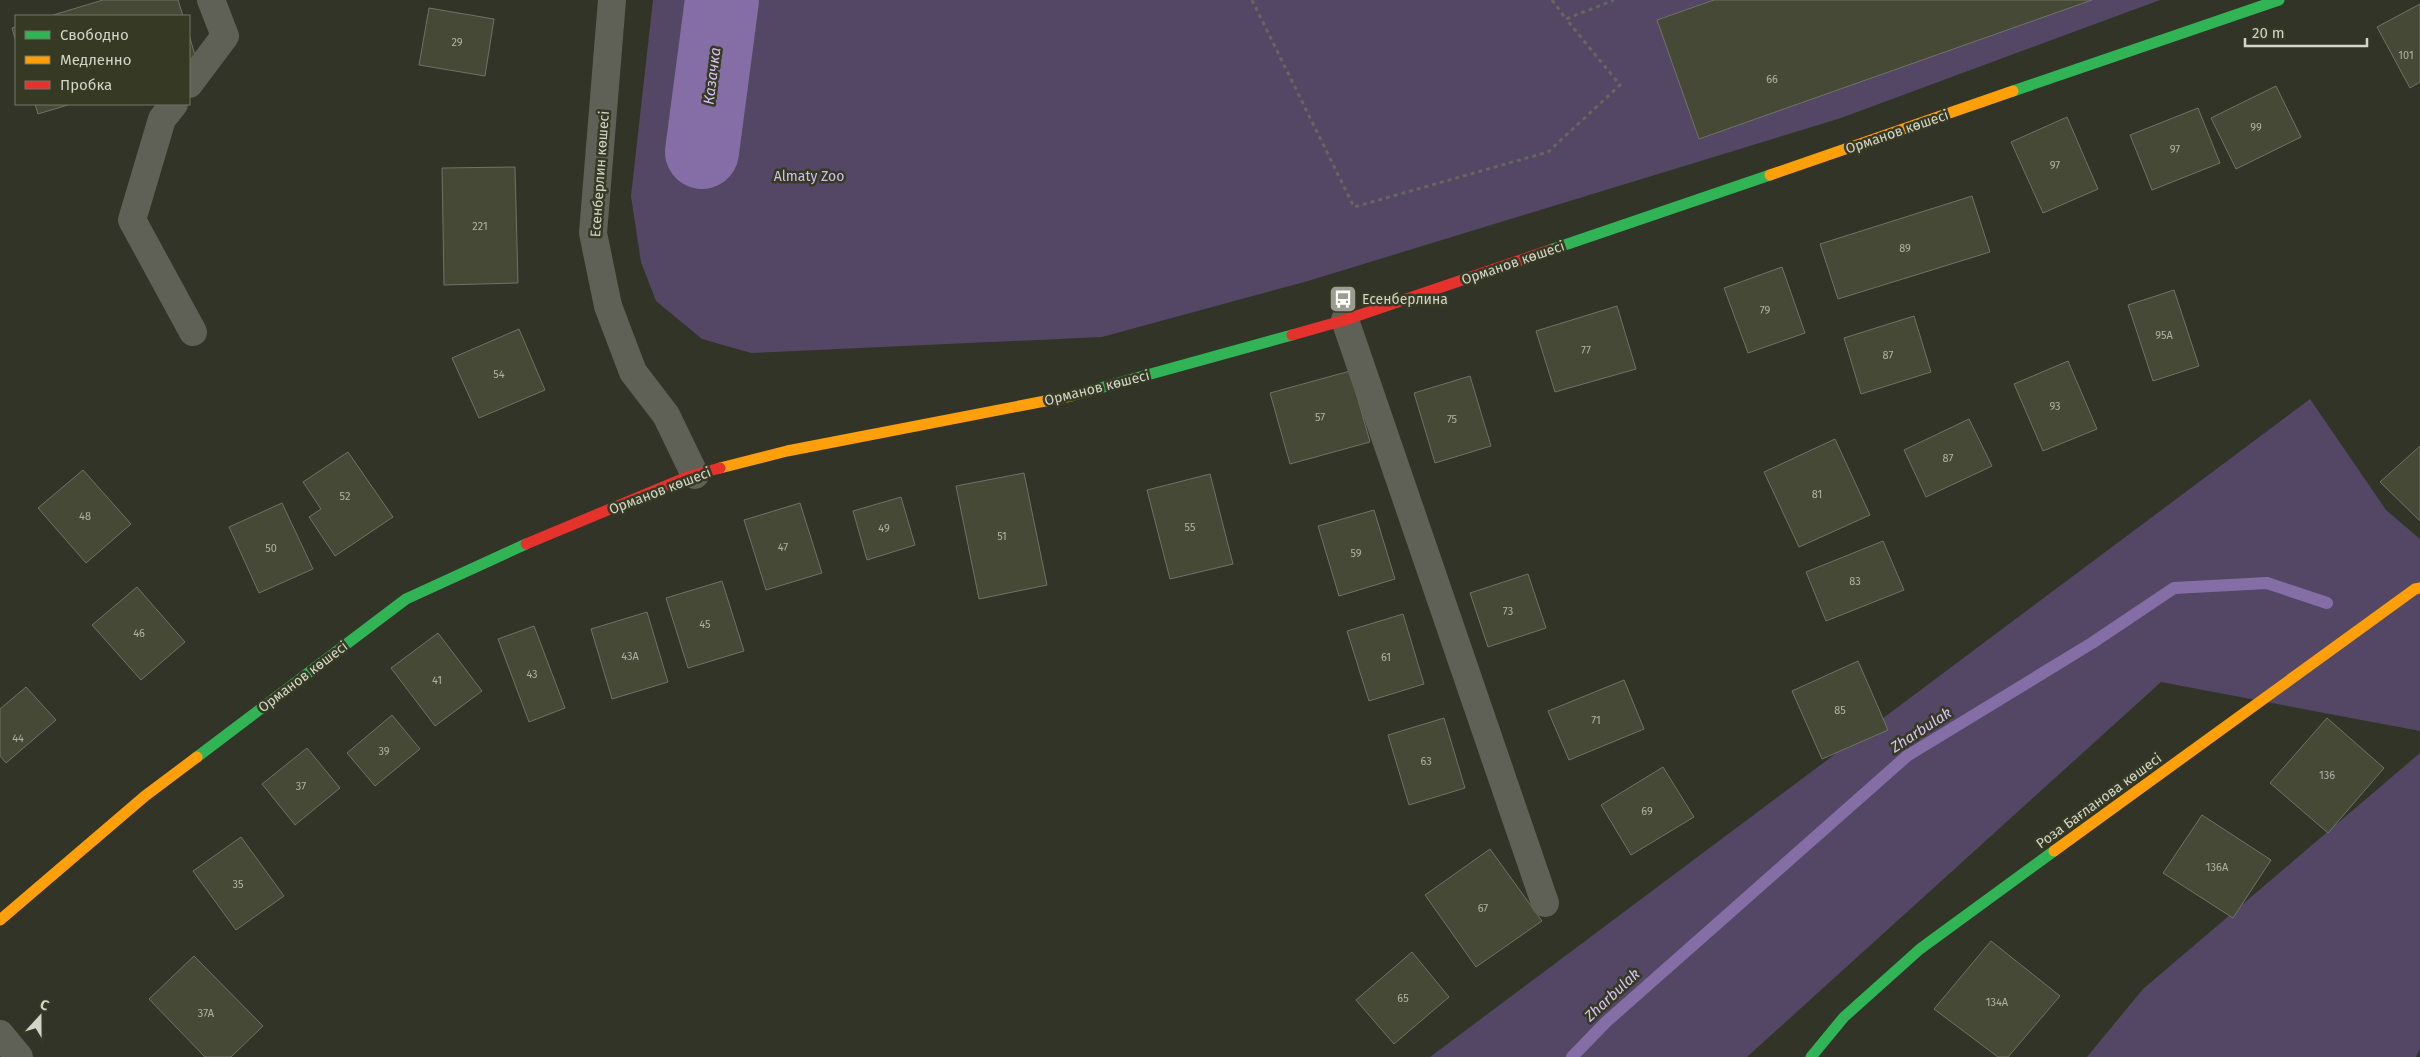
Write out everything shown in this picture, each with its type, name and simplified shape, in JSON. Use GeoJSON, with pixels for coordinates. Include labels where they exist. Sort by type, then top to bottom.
{"type":"FeatureCollection","features":[{"type":"Feature","properties":{"kind":"street"},"geometry":{"type":"LineString","coordinates":[[190,83],[225,36],[211,0]]}},
{"type":"Feature","properties":{"kind":"street","name":"Есенберлин көшесі"},"geometry":{"type":"LineString","coordinates":[[612,0],[593,233],[608,306],[632,372],[666,415],[695,474]]}},
{"type":"Feature","properties":{"kind":"street","name":"Орманов көшесі"},"geometry":{"type":"LineString","coordinates":[[0,920],[146,796],[406,599],[528,544],[695,474],[787,450],[1081,394],[1346,320],[2279,0]]}},
{"type":"Feature","properties":{"kind":"street"},"geometry":{"type":"LineString","coordinates":[[173,105],[162,119],[132,220],[193,332]]}},
{"type":"Feature","properties":{"kind":"street"},"geometry":{"type":"LineString","coordinates":[[1346,320],[1545,903]]}},
{"type":"Feature","properties":{"kind":"street","name":"Роза Бағланова көшесі"},"geometry":{"type":"LineString","coordinates":[[1812,1057],[1844,1017],[1920,949],[2415,589],[2420,588]]}},
{"type":"Feature","properties":{"kind":"street"},"geometry":{"type":"LineString","coordinates":[[0,1034],[19,1057]]}},
{"type":"Feature","properties":{"kind":"path"},"geometry":{"type":"LineString","coordinates":[[1252,0],[1354,206],[1548,152],[1620,85],[1552,0]]}},
{"type":"Feature","properties":{"kind":"path"},"geometry":{"type":"LineString","coordinates":[[1566,19],[1614,0]]}},
{"type":"Feature","properties":{"kind":"green space","name":"Almaty Zoo"},"geometry":{"type":"Polygon","coordinates":[[[653,0],[2160,0],[1841,118],[1308,281],[1102,337],[751,353],[702,339],[656,301],[641,262],[631,196],[653,0]]]}},
{"type":"Feature","properties":{"kind":"green space"},"geometry":{"type":"Polygon","coordinates":[[[2310,399],[2386,510],[2420,539],[2420,731],[2161,682],[1747,1057],[1430,1057],[2310,399]]]}},
{"type":"Feature","properties":{"kind":"green space"},"geometry":{"type":"Polygon","coordinates":[[[2420,753],[2420,1049],[2416,1057],[2087,1057],[2143,989],[2420,753]]]}},
{"type":"Feature","properties":{"kind":"building"},"geometry":{"type":"Polygon","coordinates":[[[103,0],[178,0],[183,15],[53,15],[103,0]]]}},
{"type":"Feature","properties":{"kind":"building"},"geometry":{"type":"Polygon","coordinates":[[[1714,0],[2092,0],[1699,139],[1657,20],[1714,0]]]}},
{"type":"Feature","properties":{"kind":"building"},"geometry":{"type":"Polygon","coordinates":[[[2420,4],[2420,82],[2410,88],[2377,27],[2420,4]]]}},
{"type":"Feature","properties":{"kind":"building"},"geometry":{"type":"Polygon","coordinates":[[[429,8],[494,19],[485,76],[419,65],[429,8]]]}},
{"type":"Feature","properties":{"kind":"building"},"geometry":{"type":"Polygon","coordinates":[[[15,27],[15,38],[12,28],[15,27]]]}},
{"type":"Feature","properties":{"kind":"building"},"geometry":{"type":"Polygon","coordinates":[[[190,38],[198,65],[190,67],[190,38]]]}},
{"type":"Feature","properties":{"kind":"building"},"geometry":{"type":"Polygon","coordinates":[[[2276,86],[2301,137],[2236,169],[2211,118],[2276,86]]]}},
{"type":"Feature","properties":{"kind":"building"},"geometry":{"type":"Polygon","coordinates":[[[35,105],[68,105],[38,114],[35,105]]]}},
{"type":"Feature","properties":{"kind":"building"},"geometry":{"type":"Polygon","coordinates":[[[2198,108],[2220,163],[2152,190],[2130,135],[2198,108]]]}},
{"type":"Feature","properties":{"kind":"building"},"geometry":{"type":"Polygon","coordinates":[[[2067,117],[2098,189],[2043,213],[2011,142],[2067,117]]]}},
{"type":"Feature","properties":{"kind":"building"},"geometry":{"type":"Polygon","coordinates":[[[515,167],[518,283],[444,285],[442,168],[515,167]]]}},
{"type":"Feature","properties":{"kind":"building"},"geometry":{"type":"Polygon","coordinates":[[[1972,196],[1990,252],[1838,299],[1820,244],[1972,196]]]}},
{"type":"Feature","properties":{"kind":"building"},"geometry":{"type":"Polygon","coordinates":[[[1782,267],[1805,333],[1748,353],[1724,288],[1782,267]]]}},
{"type":"Feature","properties":{"kind":"building"},"geometry":{"type":"Polygon","coordinates":[[[2174,290],[2199,366],[2153,381],[2128,305],[2174,290]]]}},
{"type":"Feature","properties":{"kind":"building"},"geometry":{"type":"Polygon","coordinates":[[[1617,306],[1636,369],[1555,392],[1536,331],[1617,306]]]}},
{"type":"Feature","properties":{"kind":"building"},"geometry":{"type":"Polygon","coordinates":[[[1914,316],[1931,372],[1861,394],[1844,338],[1914,316]]]}},
{"type":"Feature","properties":{"kind":"building"},"geometry":{"type":"Polygon","coordinates":[[[519,329],[545,390],[479,418],[452,358],[519,329]]]}},
{"type":"Feature","properties":{"kind":"building"},"geometry":{"type":"Polygon","coordinates":[[[2068,361],[2097,429],[2043,451],[2014,384],[2068,361]]]}},
{"type":"Feature","properties":{"kind":"building"},"geometry":{"type":"Polygon","coordinates":[[[1350,371],[1370,442],[1290,464],[1270,393],[1350,371]]]}},
{"type":"Feature","properties":{"kind":"building"},"geometry":{"type":"Polygon","coordinates":[[[1470,376],[1491,446],[1435,463],[1414,393],[1470,376]]]}},
{"type":"Feature","properties":{"kind":"building"},"geometry":{"type":"Polygon","coordinates":[[[1969,419],[1992,466],[1926,497],[1904,450],[1969,419]]]}},
{"type":"Feature","properties":{"kind":"building"},"geometry":{"type":"Polygon","coordinates":[[[1835,439],[1870,515],[1799,547],[1764,472],[1835,439]]]}},
{"type":"Feature","properties":{"kind":"building"},"geometry":{"type":"Polygon","coordinates":[[[2420,446],[2420,521],[2380,482],[2420,446]]]}},
{"type":"Feature","properties":{"kind":"building"},"geometry":{"type":"Polygon","coordinates":[[[348,452],[393,517],[335,556],[309,517],[321,509],[303,482],[348,452]]]}},
{"type":"Feature","properties":{"kind":"building"},"geometry":{"type":"Polygon","coordinates":[[[83,470],[131,524],[86,563],[38,508],[83,470]]]}},
{"type":"Feature","properties":{"kind":"building"},"geometry":{"type":"Polygon","coordinates":[[[1024,473],[1047,585],[979,599],[956,486],[1024,473]]]}},
{"type":"Feature","properties":{"kind":"building"},"geometry":{"type":"Polygon","coordinates":[[[1210,474],[1233,564],[1170,579],[1147,490],[1210,474]]]}},
{"type":"Feature","properties":{"kind":"building"},"geometry":{"type":"Polygon","coordinates":[[[901,497],[915,545],[867,560],[853,511],[901,497]]]}},
{"type":"Feature","properties":{"kind":"building"},"geometry":{"type":"Polygon","coordinates":[[[282,503],[313,569],[259,593],[229,527],[282,503]]]}},
{"type":"Feature","properties":{"kind":"building"},"geometry":{"type":"Polygon","coordinates":[[[800,503],[822,573],[766,590],[744,520],[800,503]]]}},
{"type":"Feature","properties":{"kind":"building"},"geometry":{"type":"Polygon","coordinates":[[[1374,510],[1395,579],[1339,596],[1318,526],[1374,510]]]}},
{"type":"Feature","properties":{"kind":"building"},"geometry":{"type":"Polygon","coordinates":[[[1883,541],[1904,590],[1826,621],[1806,572],[1883,541]]]}},
{"type":"Feature","properties":{"kind":"building"},"geometry":{"type":"Polygon","coordinates":[[[1528,574],[1546,628],[1488,647],[1470,593],[1528,574]]]}},
{"type":"Feature","properties":{"kind":"building"},"geometry":{"type":"Polygon","coordinates":[[[722,581],[744,651],[688,668],[666,598],[722,581]]]}},
{"type":"Feature","properties":{"kind":"building"},"geometry":{"type":"Polygon","coordinates":[[[137,587],[185,642],[141,680],[92,625],[137,587]]]}},
{"type":"Feature","properties":{"kind":"building"},"geometry":{"type":"Polygon","coordinates":[[[647,612],[668,682],[612,699],[591,629],[647,612]]]}},
{"type":"Feature","properties":{"kind":"building"},"geometry":{"type":"Polygon","coordinates":[[[1403,614],[1424,684],[1369,701],[1347,631],[1403,614]]]}},
{"type":"Feature","properties":{"kind":"building"},"geometry":{"type":"Polygon","coordinates":[[[534,626],[565,708],[529,722],[498,639],[534,626]]]}},
{"type":"Feature","properties":{"kind":"building"},"geometry":{"type":"Polygon","coordinates":[[[438,633],[482,691],[435,726],[391,668],[438,633]]]}},
{"type":"Feature","properties":{"kind":"building"},"geometry":{"type":"Polygon","coordinates":[[[1858,661],[1888,730],[1822,759],[1792,691],[1858,661]]]}},
{"type":"Feature","properties":{"kind":"building"},"geometry":{"type":"Polygon","coordinates":[[[1624,680],[1644,729],[1569,760],[1548,711],[1624,680]]]}},
{"type":"Feature","properties":{"kind":"building"},"geometry":{"type":"Polygon","coordinates":[[[26,687],[56,720],[6,763],[0,756],[0,709],[26,687]]]}},
{"type":"Feature","properties":{"kind":"building"},"geometry":{"type":"Polygon","coordinates":[[[392,715],[420,749],[375,786],[347,753],[392,715]]]}},
{"type":"Feature","properties":{"kind":"building"},"geometry":{"type":"Polygon","coordinates":[[[1444,718],[1465,788],[1409,805],[1388,735],[1444,718]]]}},
{"type":"Feature","properties":{"kind":"building"},"geometry":{"type":"Polygon","coordinates":[[[2327,718],[2384,768],[2328,833],[2270,783],[2327,718]]]}},
{"type":"Feature","properties":{"kind":"building"},"geometry":{"type":"Polygon","coordinates":[[[307,748],[340,788],[295,825],[262,784],[307,748]]]}},
{"type":"Feature","properties":{"kind":"building"},"geometry":{"type":"Polygon","coordinates":[[[1663,767],[1694,817],[1631,855],[1601,805],[1663,767]]]}},
{"type":"Feature","properties":{"kind":"building"},"geometry":{"type":"Polygon","coordinates":[[[2202,815],[2271,860],[2233,918],[2163,873],[2202,815]]]}},
{"type":"Feature","properties":{"kind":"building"},"geometry":{"type":"Polygon","coordinates":[[[241,837],[284,896],[236,930],[193,871],[241,837]]]}},
{"type":"Feature","properties":{"kind":"building"},"geometry":{"type":"Polygon","coordinates":[[[1490,849],[1542,921],[1476,967],[1425,895],[1490,849]]]}},
{"type":"Feature","properties":{"kind":"building"},"geometry":{"type":"Polygon","coordinates":[[[1991,941],[2060,996],[2008,1057],[1998,1057],[1934,1009],[1991,941]]]}},
{"type":"Feature","properties":{"kind":"building"},"geometry":{"type":"Polygon","coordinates":[[[1412,952],[1449,997],[1394,1044],[1356,1000],[1412,952]]]}},
{"type":"Feature","properties":{"kind":"building"},"geometry":{"type":"Polygon","coordinates":[[[194,956],[263,1026],[231,1057],[205,1057],[149,999],[194,956]]]}},
{"type":"Feature","properties":{"kind":"waterway","name":"Казачка"},"geometry":{"type":"LineString","coordinates":[[702,152],[722,0]]}},
{"type":"Feature","properties":{"kind":"waterway","name":"Zharbulak"},"geometry":{"type":"LineString","coordinates":[[1572,1057],[1606,1022],[1907,756],[2092,643],[2174,588],[2267,583],[2327,603]]}},
{"type":"Feature","properties":{"kind":"traffic: fast"},"geometry":{"type":"LineString","coordinates":[[2013,91],[2279,0]]}},
{"type":"Feature","properties":{"kind":"traffic: fast"},"geometry":{"type":"LineString","coordinates":[[1550,250],[1770,175]]}},
{"type":"Feature","properties":{"kind":"traffic: fast"},"geometry":{"type":"LineString","coordinates":[[1071,396],[1292,335]]}},
{"type":"Feature","properties":{"kind":"traffic: fast"},"geometry":{"type":"LineString","coordinates":[[197,757],[406,599],[526,544]]}},
{"type":"Feature","properties":{"kind":"traffic: fast"},"geometry":{"type":"LineString","coordinates":[[1811,1057],[1844,1017],[1920,949],[2054,851]]}},
{"type":"Feature","properties":{"kind":"traffic: slow"},"geometry":{"type":"LineString","coordinates":[[1770,175],[2013,91]]}},
{"type":"Feature","properties":{"kind":"traffic: slow"},"geometry":{"type":"LineString","coordinates":[[720,468],[787,451],[1071,396]]}},
{"type":"Feature","properties":{"kind":"traffic: slow"},"geometry":{"type":"LineString","coordinates":[[2054,851],[2415,589],[2420,588]]}},
{"type":"Feature","properties":{"kind":"traffic: slow"},"geometry":{"type":"LineString","coordinates":[[0,920],[145,796],[197,757]]}},
{"type":"Feature","properties":{"kind":"traffic: jam"},"geometry":{"type":"LineString","coordinates":[[1292,335],[1345,320],[1550,250]]}},
{"type":"Feature","properties":{"kind":"traffic: jam"},"geometry":{"type":"LineString","coordinates":[[526,544],[687,477],[720,468]]}},
{"type":"Feature","properties":{"kind":"place","name":"Есенберлина"},"geometry":{"type":"Point","coordinates":[1343,299]}}]}
